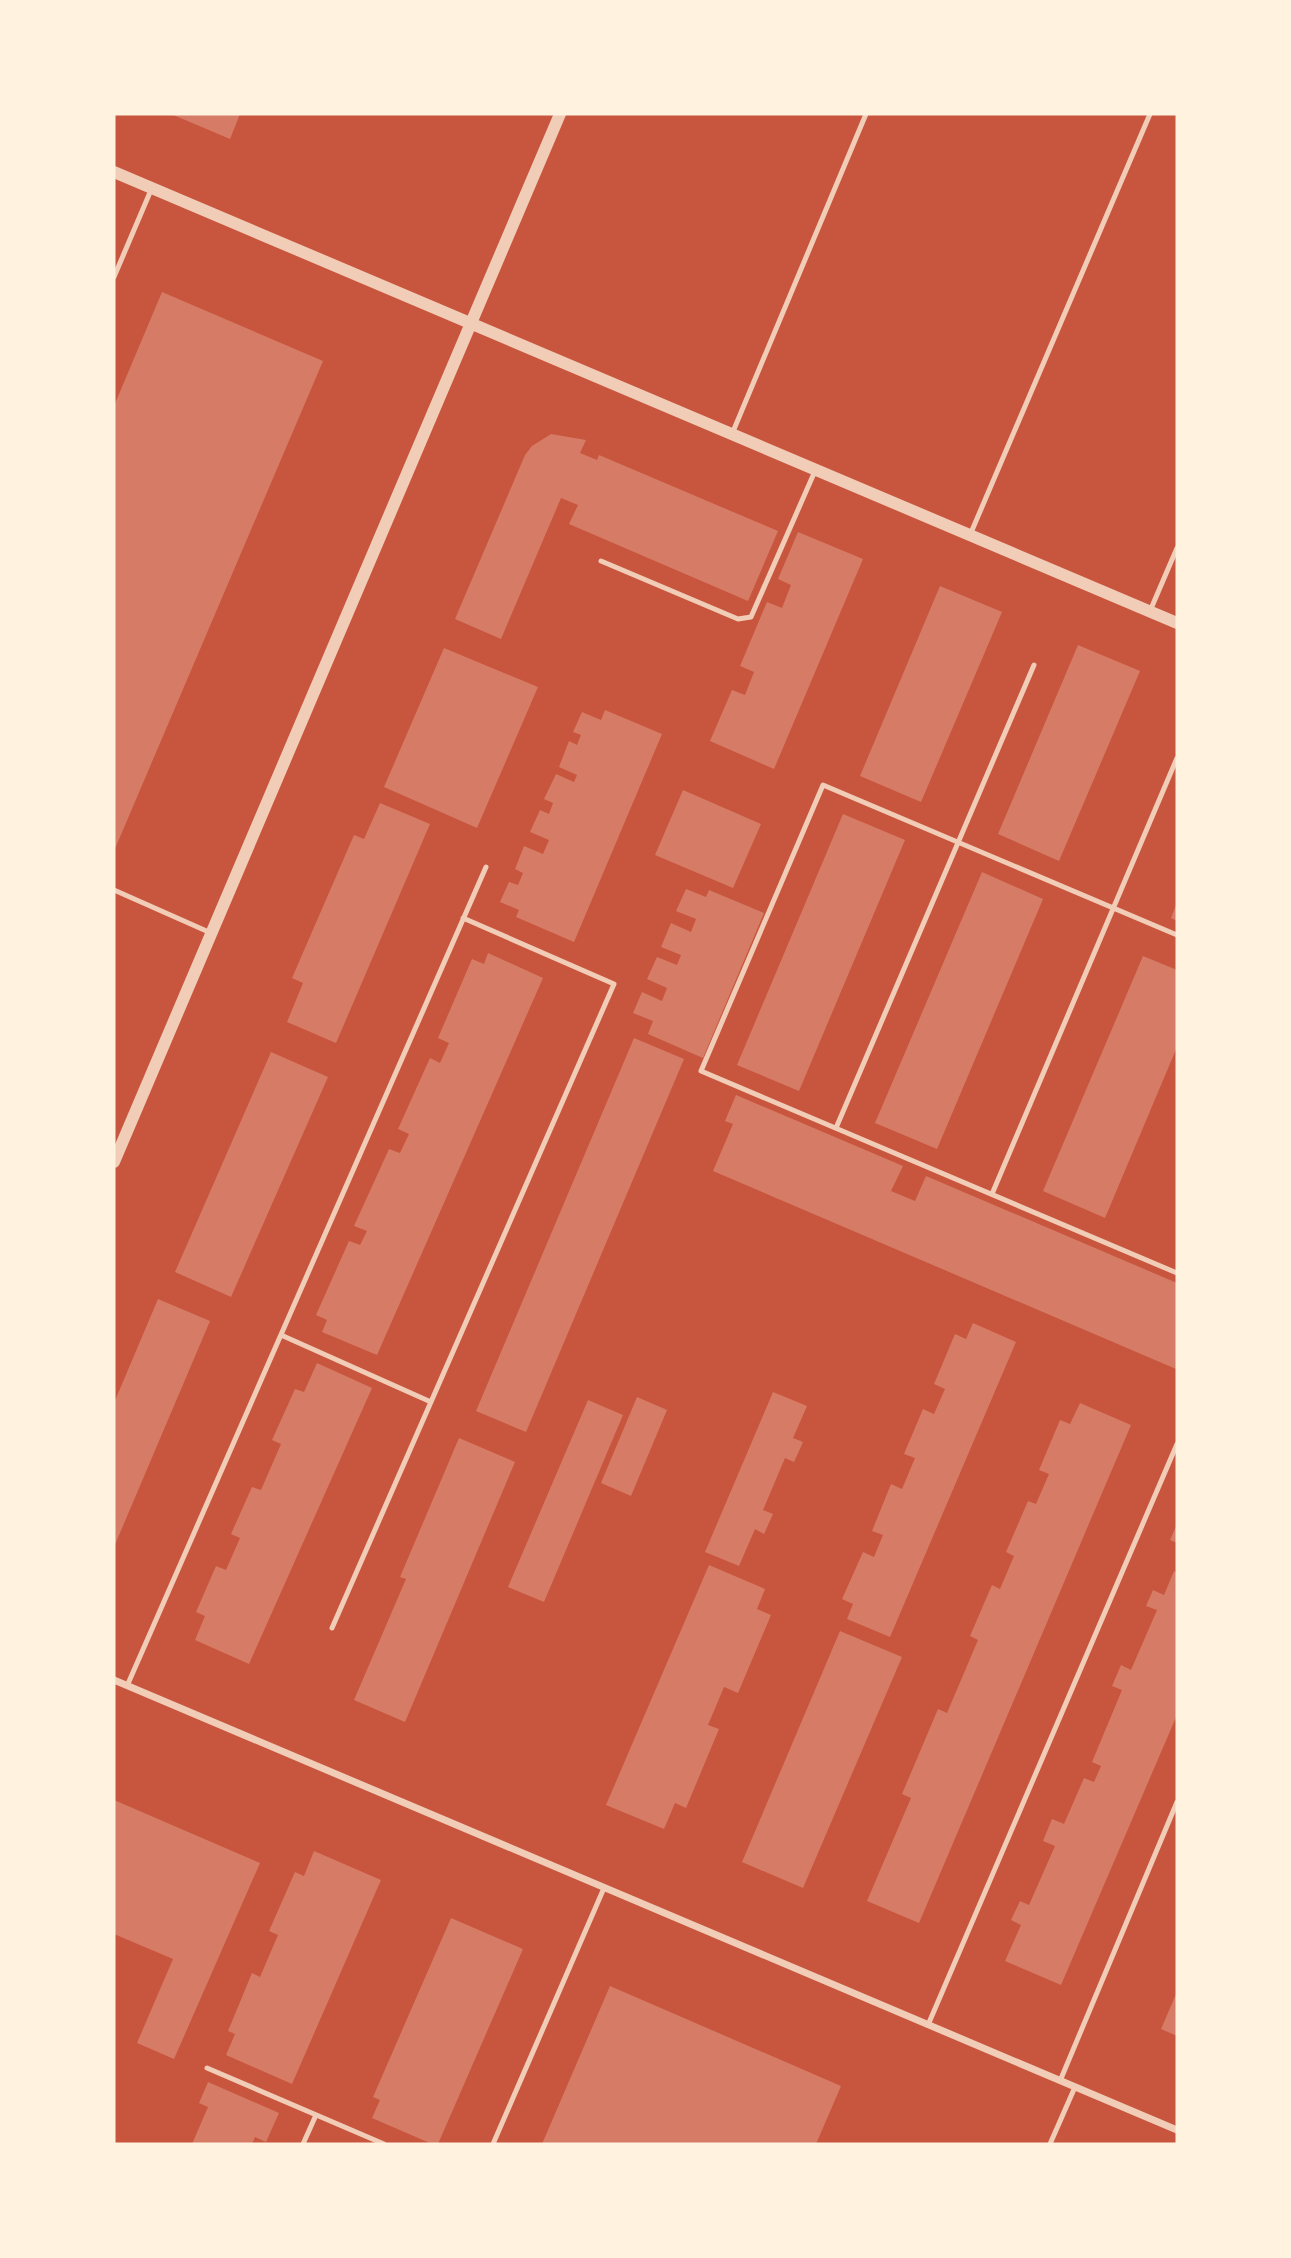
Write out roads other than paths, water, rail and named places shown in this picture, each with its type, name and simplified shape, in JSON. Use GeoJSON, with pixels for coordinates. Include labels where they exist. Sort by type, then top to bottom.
{"type":"FeatureCollection","features":[{"type":"Feature","properties":{"kind":"street"},"geometry":{"type":"LineString","coordinates":[[114,1162],[561,114]]}},
{"type":"Feature","properties":{"kind":"street"},"geometry":{"type":"LineString","coordinates":[[114,172],[1177,623]]}},
{"type":"Feature","properties":{"kind":"street"},"geometry":{"type":"LineString","coordinates":[[114,1680],[1177,2130]]}},
{"type":"Feature","properties":{"kind":"lane"},"geometry":{"type":"LineString","coordinates":[[732,434],[866,114]]}},
{"type":"Feature","properties":{"kind":"lane"},"geometry":{"type":"LineString","coordinates":[[970,536],[1150,114]]}},
{"type":"Feature","properties":{"kind":"lane"},"geometry":{"type":"LineString","coordinates":[[114,277],[151,188]]}},
{"type":"Feature","properties":{"kind":"lane"},"geometry":{"type":"LineString","coordinates":[[601,561],[738,619],[751,617],[816,470]]}},
{"type":"Feature","properties":{"kind":"lane"},"geometry":{"type":"LineString","coordinates":[[1150,611],[1177,548]]}},
{"type":"Feature","properties":{"kind":"lane"},"geometry":{"type":"LineString","coordinates":[[836,1128],[1034,665]]}},
{"type":"Feature","properties":{"kind":"lane"},"geometry":{"type":"LineString","coordinates":[[992,1194],[1177,758]]}},
{"type":"Feature","properties":{"kind":"lane"},"geometry":{"type":"LineString","coordinates":[[1177,935],[824,785],[701,1071],[1177,1273]]}},
{"type":"Feature","properties":{"kind":"lane"},"geometry":{"type":"LineString","coordinates":[[127,1686],[486,867]]}},
{"type":"Feature","properties":{"kind":"lane"},"geometry":{"type":"LineString","coordinates":[[114,890],[211,933]]}},
{"type":"Feature","properties":{"kind":"lane"},"geometry":{"type":"LineString","coordinates":[[332,1628],[614,984],[463,918]]}},
{"type":"Feature","properties":{"kind":"lane"},"geometry":{"type":"LineString","coordinates":[[281,1335],[431,1402]]}},
{"type":"Feature","properties":{"kind":"lane"},"geometry":{"type":"LineString","coordinates":[[928,2025],[1177,1444]]}},
{"type":"Feature","properties":{"kind":"lane"},"geometry":{"type":"LineString","coordinates":[[1060,2081],[1177,1802]]}},
{"type":"Feature","properties":{"kind":"lane"},"geometry":{"type":"LineString","coordinates":[[493,2144],[604,1888]]}},
{"type":"Feature","properties":{"kind":"lane"},"geometry":{"type":"LineString","coordinates":[[207,2068],[384,2144]]}},
{"type":"Feature","properties":{"kind":"lane"},"geometry":{"type":"LineString","coordinates":[[1049,2144],[1074,2087]]}},
{"type":"Feature","properties":{"kind":"lane"},"geometry":{"type":"LineString","coordinates":[[303,2144],[316,2115]]}}]}
